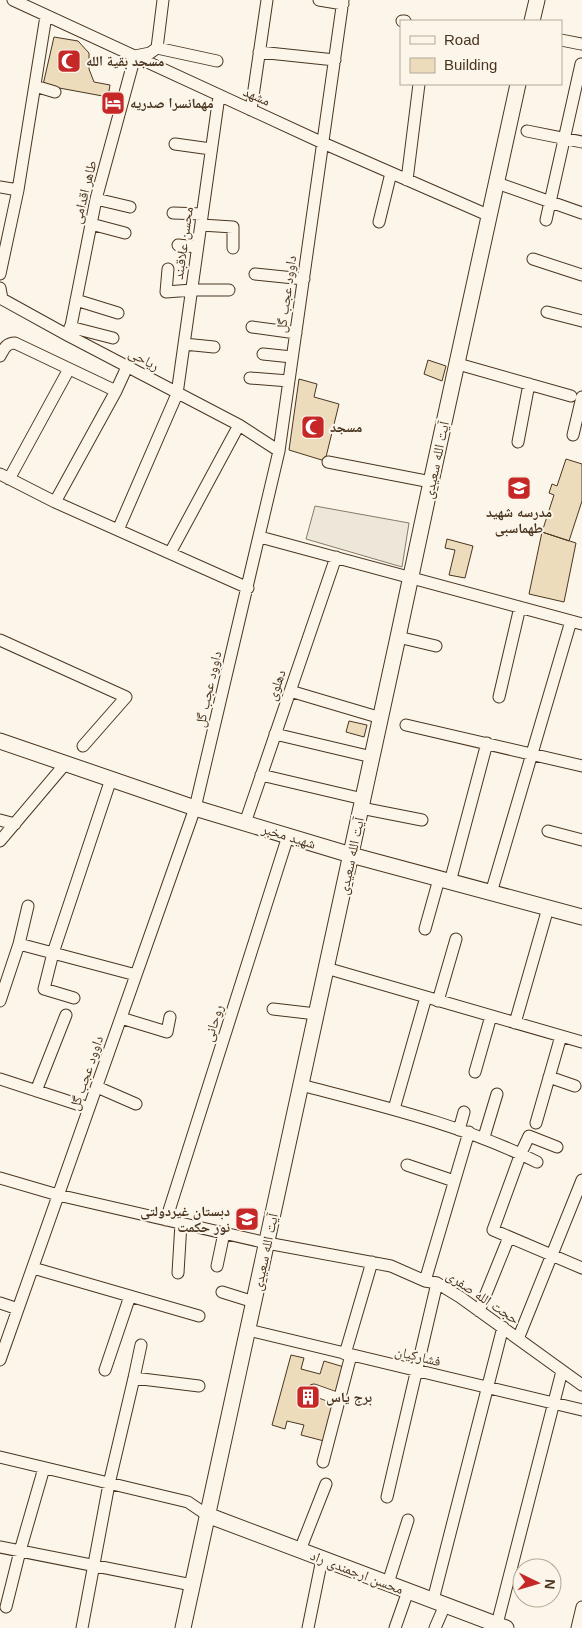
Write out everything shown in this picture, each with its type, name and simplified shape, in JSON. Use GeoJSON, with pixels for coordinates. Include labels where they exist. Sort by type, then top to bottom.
{"type":"FeatureCollection","features":[{"type":"Feature","properties":{"kind":"main road"},"geometry":{"type":"LineString","coordinates":[[532,20],[537,0]]}},
{"type":"Feature","properties":{"kind":"main road","name":"آیت الله سعیدی"},"geometry":{"type":"LineString","coordinates":[[183,1628],[381,718],[430,482],[458,364],[518,85]]}},
{"type":"Feature","properties":{"kind":"main road","name":"شهید مخبر"},"geometry":{"type":"LineString","coordinates":[[0,740],[195,808],[351,855],[582,917]]}},
{"type":"Feature","properties":{"kind":"main road","name":"محسن ارجمندی راد"},"geometry":{"type":"LineString","coordinates":[[207,1515],[501,1626]]}},
{"type":"Feature","properties":{"kind":"street","name":"مشهد"},"geometry":{"type":"LineString","coordinates":[[13,0],[218,96],[490,216]]}},
{"type":"Feature","properties":{"kind":"street"},"geometry":{"type":"LineString","coordinates":[[135,56],[150,53],[157,48],[163,0]]}},
{"type":"Feature","properties":{"kind":"street"},"geometry":{"type":"LineString","coordinates":[[251,110],[267,0]]}},
{"type":"Feature","properties":{"kind":"street"},"geometry":{"type":"LineString","coordinates":[[319,0],[343,2]]}},
{"type":"Feature","properties":{"kind":"street","name":"داوود عجب گل"},"geometry":{"type":"LineString","coordinates":[[0,1360],[195,808],[279,451],[343,2]]}},
{"type":"Feature","properties":{"kind":"street"},"geometry":{"type":"LineString","coordinates":[[0,274],[18,190],[46,16]]}},
{"type":"Feature","properties":{"kind":"street"},"geometry":{"type":"LineString","coordinates":[[562,40],[581,44]]}},
{"type":"Feature","properties":{"kind":"street"},"geometry":{"type":"LineString","coordinates":[[157,48],[217,61]]}},
{"type":"Feature","properties":{"kind":"street"},"geometry":{"type":"LineString","coordinates":[[260,52],[335,60]]}},
{"type":"Feature","properties":{"kind":"street","name":"طاهر اقدامی"},"geometry":{"type":"LineString","coordinates":[[70,332],[96,199],[135,56]]}},
{"type":"Feature","properties":{"kind":"street"},"geometry":{"type":"LineString","coordinates":[[546,220],[565,139],[578,97],[581,64]]}},
{"type":"Feature","properties":{"kind":"street"},"geometry":{"type":"LineString","coordinates":[[407,180],[419,85]]}},
{"type":"Feature","properties":{"kind":"street"},"geometry":{"type":"LineString","coordinates":[[35,86],[55,92]]}},
{"type":"Feature","properties":{"kind":"street","name":"محسن علاقبند"},"geometry":{"type":"LineString","coordinates":[[118,530],[177,394],[218,96]]}},
{"type":"Feature","properties":{"kind":"street"},"geometry":{"type":"LineString","coordinates":[[527,131],[582,142]]}},
{"type":"Feature","properties":{"kind":"street"},"geometry":{"type":"LineString","coordinates":[[175,144],[211,149]]}},
{"type":"Feature","properties":{"kind":"street"},"geometry":{"type":"LineString","coordinates":[[379,222],[391,173]]}},
{"type":"Feature","properties":{"kind":"street"},"geometry":{"type":"LineString","coordinates":[[497,184],[582,213]]}},
{"type":"Feature","properties":{"kind":"street"},"geometry":{"type":"LineString","coordinates":[[0,187],[18,190]]}},
{"type":"Feature","properties":{"kind":"street"},"geometry":{"type":"LineString","coordinates":[[96,199],[130,207]]}},
{"type":"Feature","properties":{"kind":"street"},"geometry":{"type":"LineString","coordinates":[[173,213],[233,227],[233,248]]}},
{"type":"Feature","properties":{"kind":"street"},"geometry":{"type":"LineString","coordinates":[[0,220],[12,223]]}},
{"type":"Feature","properties":{"kind":"street"},"geometry":{"type":"LineString","coordinates":[[91,224],[124,233]]}},
{"type":"Feature","properties":{"kind":"street"},"geometry":{"type":"LineString","coordinates":[[178,246],[198,247]]}},
{"type":"Feature","properties":{"kind":"street"},"geometry":{"type":"LineString","coordinates":[[533,260],[582,274]]}},
{"type":"Feature","properties":{"kind":"street"},"geometry":{"type":"LineString","coordinates":[[168,269],[166,292],[229,290]]}},
{"type":"Feature","properties":{"kind":"street"},"geometry":{"type":"LineString","coordinates":[[255,274],[304,279]]}},
{"type":"Feature","properties":{"kind":"street","name":"ریاحی"},"geometry":{"type":"LineString","coordinates":[[0,289],[2,299],[70,332],[127,367],[239,425],[279,451]]}},
{"type":"Feature","properties":{"kind":"street"},"geometry":{"type":"LineString","coordinates":[[76,300],[118,313]]}},
{"type":"Feature","properties":{"kind":"street"},"geometry":{"type":"LineString","coordinates":[[547,312],[582,321]]}},
{"type":"Feature","properties":{"kind":"street"},"geometry":{"type":"LineString","coordinates":[[252,327],[296,333]]}},
{"type":"Feature","properties":{"kind":"street"},"geometry":{"type":"LineString","coordinates":[[70,332],[113,338]]}},
{"type":"Feature","properties":{"kind":"street"},"geometry":{"type":"LineString","coordinates":[[0,356],[6,345],[15,343],[116,391]]}},
{"type":"Feature","properties":{"kind":"street"},"geometry":{"type":"LineString","coordinates":[[184,344],[214,347]]}},
{"type":"Feature","properties":{"kind":"street"},"geometry":{"type":"LineString","coordinates":[[262,354],[292,357]]}},
{"type":"Feature","properties":{"kind":"street"},"geometry":{"type":"LineString","coordinates":[[458,364],[576,396],[573,435]]}},
{"type":"Feature","properties":{"kind":"street"},"geometry":{"type":"LineString","coordinates":[[55,502],[116,391],[127,367]]}},
{"type":"Feature","properties":{"kind":"street"},"geometry":{"type":"LineString","coordinates":[[69,369],[4,477],[55,502],[248,588]]}},
{"type":"Feature","properties":{"kind":"street"},"geometry":{"type":"LineString","coordinates":[[250,378],[289,381]]}},
{"type":"Feature","properties":{"kind":"street"},"geometry":{"type":"LineString","coordinates":[[518,442],[530,384]]}},
{"type":"Feature","properties":{"kind":"street"},"geometry":{"type":"LineString","coordinates":[[170,553],[239,425]]}},
{"type":"Feature","properties":{"kind":"street"},"geometry":{"type":"LineString","coordinates":[[328,462],[430,482]]}},
{"type":"Feature","properties":{"kind":"street"},"geometry":{"type":"LineString","coordinates":[[260,537],[576,622],[532,754],[491,892]]}},
{"type":"Feature","properties":{"kind":"street","name":"دهلوی"},"geometry":{"type":"LineString","coordinates":[[245,823],[336,557]]}},
{"type":"Feature","properties":{"kind":"street"},"geometry":{"type":"LineString","coordinates":[[499,696],[520,607]]}},
{"type":"Feature","properties":{"kind":"street"},"geometry":{"type":"LineString","coordinates":[[398,637],[436,646]]}},
{"type":"Feature","properties":{"kind":"street"},"geometry":{"type":"LineString","coordinates":[[0,640],[126,697],[83,746]]}},
{"type":"Feature","properties":{"kind":"street"},"geometry":{"type":"LineString","coordinates":[[290,691],[381,718]]}},
{"type":"Feature","properties":{"kind":"street"},"geometry":{"type":"LineString","coordinates":[[406,725],[582,766]]}},
{"type":"Feature","properties":{"kind":"street"},"geometry":{"type":"LineString","coordinates":[[275,734],[372,757]]}},
{"type":"Feature","properties":{"kind":"street"},"geometry":{"type":"LineString","coordinates":[[424,929],[444,880],[487,743]]}},
{"type":"Feature","properties":{"kind":"street"},"geometry":{"type":"LineString","coordinates":[[0,841],[66,763]]}},
{"type":"Feature","properties":{"kind":"street"},"geometry":{"type":"LineString","coordinates":[[261,775],[422,820]]}},
{"type":"Feature","properties":{"kind":"street"},"geometry":{"type":"LineString","coordinates":[[74,998],[44,988],[53,953],[112,779]]}},
{"type":"Feature","properties":{"kind":"street"},"geometry":{"type":"LineString","coordinates":[[0,820],[15,824]]}},
{"type":"Feature","properties":{"kind":"street"},"geometry":{"type":"LineString","coordinates":[[548,831],[582,840]]}},
{"type":"Feature","properties":{"kind":"street","name":"روحانی"},"geometry":{"type":"LineString","coordinates":[[166,1220],[288,836]]}},
{"type":"Feature","properties":{"kind":"street"},"geometry":{"type":"LineString","coordinates":[[0,1001],[19,944],[28,906]]}},
{"type":"Feature","properties":{"kind":"street"},"geometry":{"type":"LineString","coordinates":[[515,1023],[548,908]]}},
{"type":"Feature","properties":{"kind":"street"},"geometry":{"type":"LineString","coordinates":[[438,1000],[456,939]]}},
{"type":"Feature","properties":{"kind":"street"},"geometry":{"type":"LineString","coordinates":[[19,944],[136,975]]}},
{"type":"Feature","properties":{"kind":"street"},"geometry":{"type":"LineString","coordinates":[[326,968],[582,1042]]}},
{"type":"Feature","properties":{"kind":"street"},"geometry":{"type":"LineString","coordinates":[[394,1109],[426,997]]}},
{"type":"Feature","properties":{"kind":"street"},"geometry":{"type":"LineString","coordinates":[[273,1009],[316,1014]]}},
{"type":"Feature","properties":{"kind":"street"},"geometry":{"type":"LineString","coordinates":[[36,1091],[66,1015]]}},
{"type":"Feature","properties":{"kind":"street"},"geometry":{"type":"LineString","coordinates":[[475,1072],[491,1016]]}},
{"type":"Feature","properties":{"kind":"street"},"geometry":{"type":"LineString","coordinates":[[121,1018],[166,1032],[170,1017]]}},
{"type":"Feature","properties":{"kind":"street"},"geometry":{"type":"LineString","coordinates":[[536,1123],[562,1036]]}},
{"type":"Feature","properties":{"kind":"street"},"geometry":{"type":"LineString","coordinates":[[550,1077],[575,1086]]}},
{"type":"Feature","properties":{"kind":"street"},"geometry":{"type":"LineString","coordinates":[[1,1084],[36,1091],[89,1108]]}},
{"type":"Feature","properties":{"kind":"street"},"geometry":{"type":"LineString","coordinates":[[301,1085],[394,1109],[484,1137],[538,1162]]}},
{"type":"Feature","properties":{"kind":"street"},"geometry":{"type":"LineString","coordinates":[[96,1087],[136,1104]]}},
{"type":"Feature","properties":{"kind":"street"},"geometry":{"type":"LineString","coordinates":[[484,1137],[497,1094]]}},
{"type":"Feature","properties":{"kind":"street"},"geometry":{"type":"LineString","coordinates":[[425,1281],[454,1181],[464,1131],[464,1112]]}},
{"type":"Feature","properties":{"kind":"street"},"geometry":{"type":"LineString","coordinates":[[557,1147],[530,1136],[521,1154],[493,1230],[582,1268]]}},
{"type":"Feature","properties":{"kind":"street"},"geometry":{"type":"LineString","coordinates":[[407,1165],[454,1181]]}},
{"type":"Feature","properties":{"kind":"street","name":"حجت الله صفری"},"geometry":{"type":"LineString","coordinates":[[0,1178],[58,1195],[267,1243],[391,1266],[425,1281],[437,1283],[479,1310],[581,1383]]}},
{"type":"Feature","properties":{"kind":"street"},"geometry":{"type":"LineString","coordinates":[[518,1339],[582,1180]]}},
{"type":"Feature","properties":{"kind":"street"},"geometry":{"type":"LineString","coordinates":[[178,1273],[181,1223]]}},
{"type":"Feature","properties":{"kind":"street"},"geometry":{"type":"LineString","coordinates":[[217,1266],[224,1233]]}},
{"type":"Feature","properties":{"kind":"street"},"geometry":{"type":"LineString","coordinates":[[479,1310],[510,1236]]}},
{"type":"Feature","properties":{"kind":"street"},"geometry":{"type":"LineString","coordinates":[[323,1462],[340,1399],[348,1354],[372,1262]]}},
{"type":"Feature","properties":{"kind":"street"},"geometry":{"type":"LineString","coordinates":[[33,1268],[199,1316]]}},
{"type":"Feature","properties":{"kind":"street"},"geometry":{"type":"LineString","coordinates":[[388,1497],[437,1283]]}},
{"type":"Feature","properties":{"kind":"street"},"geometry":{"type":"LineString","coordinates":[[222,1292],[254,1302]]}},
{"type":"Feature","properties":{"kind":"street"},"geometry":{"type":"LineString","coordinates":[[105,1370],[130,1296]]}},
{"type":"Feature","properties":{"kind":"street"},"geometry":{"type":"LineString","coordinates":[[0,1303],[18,1308]]}},
{"type":"Feature","properties":{"kind":"street"},"geometry":{"type":"LineString","coordinates":[[435,1628],[439,1602],[502,1327]]}},
{"type":"Feature","properties":{"kind":"street","name":"فشارکیان"},"geometry":{"type":"LineString","coordinates":[[248,1330],[582,1410]]}},
{"type":"Feature","properties":{"kind":"street"},"geometry":{"type":"LineString","coordinates":[[82,1628],[109,1484],[141,1345]]}},
{"type":"Feature","properties":{"kind":"street"},"geometry":{"type":"LineString","coordinates":[[501,1626],[562,1371]]}},
{"type":"Feature","properties":{"kind":"street"},"geometry":{"type":"LineString","coordinates":[[134,1378],[199,1386]]}},
{"type":"Feature","properties":{"kind":"street"},"geometry":{"type":"LineString","coordinates":[[314,1390],[340,1399]]}},
{"type":"Feature","properties":{"kind":"street"},"geometry":{"type":"LineString","coordinates":[[0,1457],[188,1502],[207,1515]]}},
{"type":"Feature","properties":{"kind":"street"},"geometry":{"type":"LineString","coordinates":[[6,1607],[44,1468]]}},
{"type":"Feature","properties":{"kind":"street"},"geometry":{"type":"LineString","coordinates":[[300,1550],[326,1484]]}},
{"type":"Feature","properties":{"kind":"street"},"geometry":{"type":"LineString","coordinates":[[388,1584],[408,1520]]}},
{"type":"Feature","properties":{"kind":"street"},"geometry":{"type":"LineString","coordinates":[[0,1547],[192,1585]]}},
{"type":"Feature","properties":{"kind":"street"},"geometry":{"type":"LineString","coordinates":[[308,1628],[322,1559]]}},
{"type":"Feature","properties":{"kind":"street"},"geometry":{"type":"LineString","coordinates":[[395,1628],[408,1591]]}},
{"type":"Feature","properties":{"kind":"street"},"geometry":{"type":"LineString","coordinates":[[577,1628],[582,1607]]}},
{"type":"Feature","properties":{"kind":"shaded area"},"geometry":{"type":"Polygon","coordinates":[[[315,506],[409,523],[402,567],[306,539],[315,506]]]}},
{"type":"Feature","properties":{"kind":"building","name":"مسجد بقیة الله"},"geometry":{"type":"Polygon","coordinates":[[[54,37],[78,41],[89,53],[89,69],[94,82],[110,85],[108,97],[43,85],[54,37]]]}},
{"type":"Feature","properties":{"kind":"building"},"geometry":{"type":"Polygon","coordinates":[[[428,360],[446,366],[442,381],[424,374],[428,360]]]}},
{"type":"Feature","properties":{"kind":"building","name":"مسجد"},"geometry":{"type":"Polygon","coordinates":[[[299,379],[317,384],[314,397],[339,404],[325,461],[289,450],[299,379]]]}},
{"type":"Feature","properties":{"kind":"building"},"geometry":{"type":"Polygon","coordinates":[[[566,459],[582,464],[582,501],[569,541],[542,532],[554,495],[549,493],[552,484],[557,486],[566,459]]]}},
{"type":"Feature","properties":{"kind":"building"},"geometry":{"type":"Polygon","coordinates":[[[542,532],[576,543],[564,602],[529,594],[542,532]]]}},
{"type":"Feature","properties":{"kind":"building"},"geometry":{"type":"Polygon","coordinates":[[[447,539],[473,546],[465,578],[449,575],[455,550],[445,548],[447,539]]]}},
{"type":"Feature","properties":{"kind":"building"},"geometry":{"type":"Polygon","coordinates":[[[349,721],[367,725],[364,737],[346,732],[349,721]]]}},
{"type":"Feature","properties":{"kind":"building","name":"برج یاس"},"geometry":{"type":"Polygon","coordinates":[[[291,1355],[304,1358],[301,1369],[320,1374],[324,1361],[344,1367],[324,1441],[301,1435],[304,1425],[287,1421],[285,1429],[272,1425],[291,1355]]]}},
{"type":"Feature","properties":{"kind":"place","name":"مسجد بقیة الله"},"geometry":{"type":"Point","coordinates":[69,61]}},
{"type":"Feature","properties":{"kind":"place","name":"مهمانسرا صدریه"},"geometry":{"type":"Point","coordinates":[113,103]}},
{"type":"Feature","properties":{"kind":"place","name":"مسجد"},"geometry":{"type":"Point","coordinates":[313,427]}},
{"type":"Feature","properties":{"kind":"place","name":"مدرسه شهید طهماسبی"},"geometry":{"type":"Point","coordinates":[519,488]}},
{"type":"Feature","properties":{"kind":"place","name":"دبستان غیردولتی نور حکمت"},"geometry":{"type":"Point","coordinates":[247,1219]}},
{"type":"Feature","properties":{"kind":"place","name":"برج یاس"},"geometry":{"type":"Point","coordinates":[308,1397]}}]}
